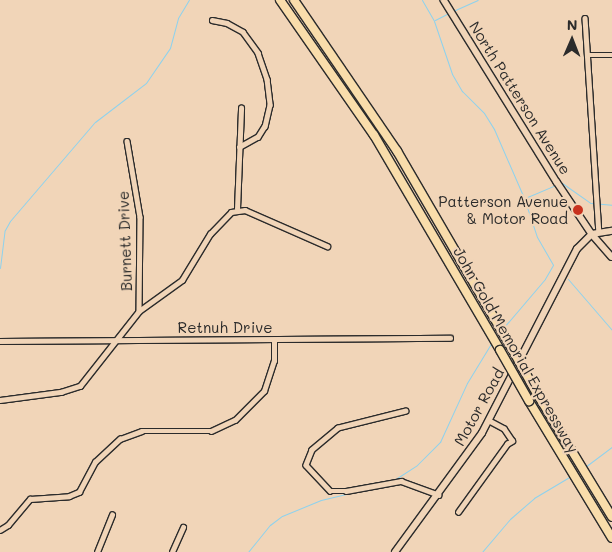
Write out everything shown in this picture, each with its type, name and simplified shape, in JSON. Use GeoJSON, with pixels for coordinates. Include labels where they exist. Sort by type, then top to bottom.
{"type":"FeatureCollection","features":[{"type":"Feature","properties":{"kind":"highway","name":"John Gold Memorial Expressway"},"geometry":{"type":"LineString","coordinates":[[280,0],[374,135],[529,401],[612,538]]}},
{"type":"Feature","properties":{"kind":"highway","name":"John Gold Memorial Expressway"},"geometry":{"type":"LineString","coordinates":[[294,0],[402,158],[536,392],[612,518]]}},
{"type":"Feature","properties":{"kind":"street","name":"North Patterson Avenue"},"geometry":{"type":"LineString","coordinates":[[444,0],[592,234],[612,257]]}},
{"type":"Feature","properties":{"kind":"street"},"geometry":{"type":"LineString","coordinates":[[585,18],[599,232]]}},
{"type":"Feature","properties":{"kind":"street"},"geometry":{"type":"LineString","coordinates":[[212,20],[227,23],[242,32],[258,53],[267,79],[270,105],[265,126],[258,137],[240,147]]}},
{"type":"Feature","properties":{"kind":"street"},"geometry":{"type":"LineString","coordinates":[[587,55],[612,55]]}},
{"type":"Feature","properties":{"kind":"street"},"geometry":{"type":"LineString","coordinates":[[237,210],[241,108]]}},
{"type":"Feature","properties":{"kind":"street","name":"Burnett Drive"},"geometry":{"type":"LineString","coordinates":[[127,141],[140,216],[139,311]]}},
{"type":"Feature","properties":{"kind":"street"},"geometry":{"type":"LineString","coordinates":[[0,400],[77,388],[139,311],[182,280],[217,225],[237,210]]}},
{"type":"Feature","properties":{"kind":"street"},"geometry":{"type":"LineString","coordinates":[[237,210],[327,246]]}},
{"type":"Feature","properties":{"kind":"street"},"geometry":{"type":"LineString","coordinates":[[592,234],[612,231]]}},
{"type":"Feature","properties":{"kind":"street","name":"Motor Road"},"geometry":{"type":"LineString","coordinates":[[396,552],[439,495],[489,420],[567,264],[580,245],[592,234]]}},
{"type":"Feature","properties":{"kind":"street","name":"Retnuh Drive"},"geometry":{"type":"LineString","coordinates":[[0,342],[450,338]]}},
{"type":"Feature","properties":{"kind":"street"},"geometry":{"type":"LineString","coordinates":[[0,530],[8,525],[30,499],[69,496],[79,492],[95,462],[120,439],[142,431],[211,431],[235,420],[264,391],[274,361],[274,340]]}},
{"type":"Feature","properties":{"kind":"street"},"geometry":{"type":"LineString","coordinates":[[406,411],[338,428],[312,450],[306,465],[330,491],[346,491],[401,481],[439,495]]}},
{"type":"Feature","properties":{"kind":"street"},"geometry":{"type":"LineString","coordinates":[[458,512],[506,444],[512,441],[504,429],[489,420]]}},
{"type":"Feature","properties":{"kind":"street"},"geometry":{"type":"LineString","coordinates":[[97,552],[112,515]]}},
{"type":"Feature","properties":{"kind":"street"},"geometry":{"type":"LineString","coordinates":[[172,552],[183,527]]}},
{"type":"Feature","properties":{"kind":"waterway"},"geometry":{"type":"LineString","coordinates":[[0,268],[5,230],[10,221],[95,122],[146,83],[170,48],[178,18],[189,0]]}},
{"type":"Feature","properties":{"kind":"waterway"},"geometry":{"type":"LineString","coordinates":[[422,0],[434,21],[452,74],[462,91],[484,113],[494,129],[524,198],[537,237],[553,265],[545,279],[504,327]]}},
{"type":"Feature","properties":{"kind":"waterway"},"geometry":{"type":"LineString","coordinates":[[453,11],[478,0]]}},
{"type":"Feature","properties":{"kind":"waterway"},"geometry":{"type":"LineString","coordinates":[[435,20],[449,13]]}},
{"type":"Feature","properties":{"kind":"waterway"},"geometry":{"type":"LineString","coordinates":[[562,183],[591,203],[612,205]]}},
{"type":"Feature","properties":{"kind":"waterway"},"geometry":{"type":"LineString","coordinates":[[525,198],[555,185]]}},
{"type":"Feature","properties":{"kind":"waterway"},"geometry":{"type":"LineString","coordinates":[[568,279],[612,330]]}},
{"type":"Feature","properties":{"kind":"waterway"},"geometry":{"type":"LineString","coordinates":[[394,480],[417,465],[440,442],[467,383],[492,342]]}},
{"type":"Feature","properties":{"kind":"waterway"},"geometry":{"type":"LineString","coordinates":[[585,467],[612,447]]}},
{"type":"Feature","properties":{"kind":"waterway"},"geometry":{"type":"LineString","coordinates":[[482,552],[510,519],[534,498],[571,476]]}},
{"type":"Feature","properties":{"kind":"waterway"},"geometry":{"type":"LineString","coordinates":[[248,552],[270,525],[282,516],[321,500],[367,489]]}},
{"type":"Feature","properties":{"kind":"place","name":"Patterson Avenue & Motor Road"},"geometry":{"type":"Point","coordinates":[578,210]}}]}
